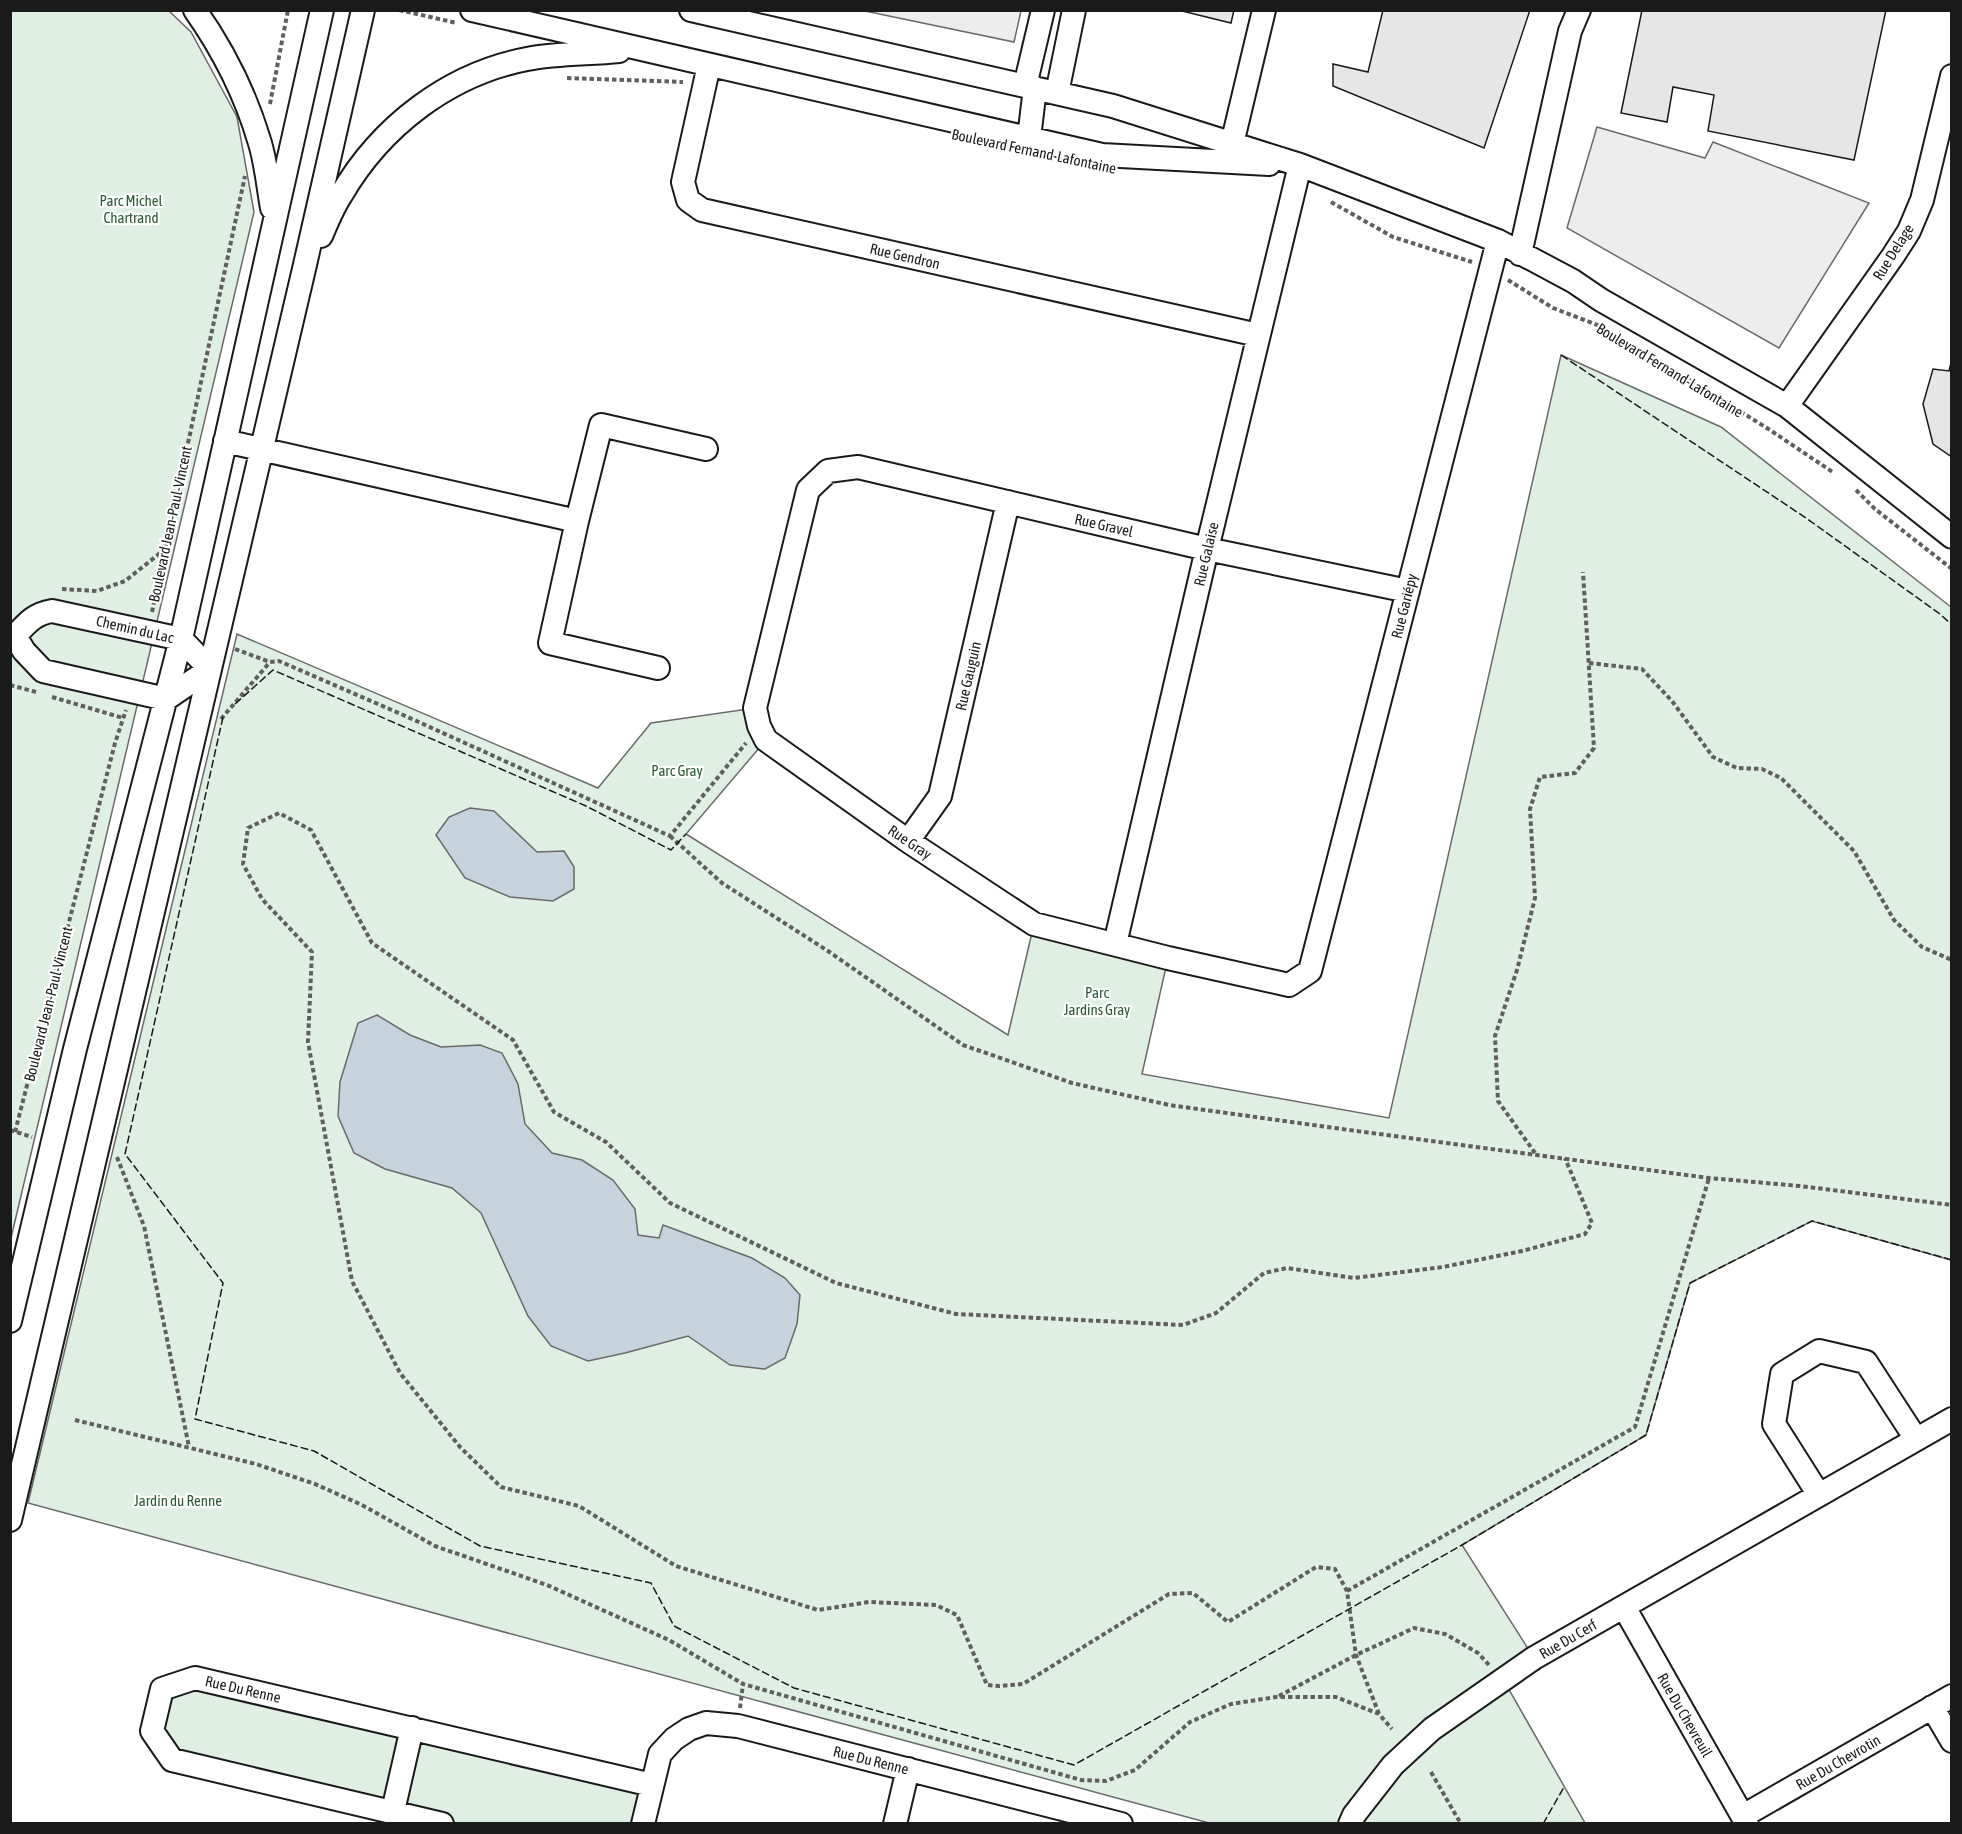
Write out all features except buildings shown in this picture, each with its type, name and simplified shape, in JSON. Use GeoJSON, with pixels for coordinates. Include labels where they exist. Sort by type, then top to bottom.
{"type":"FeatureCollection","features":[{"type":"Feature","properties":{"kind":"street"},"geometry":{"type":"LineString","coordinates":[[195,10],[216,40],[236,79],[260,141],[274,219]]}},
{"type":"Feature","properties":{"kind":"street"},"geometry":{"type":"LineString","coordinates":[[10,1321],[156,696],[181,639],[322,10]]}},
{"type":"Feature","properties":{"kind":"street"},"geometry":{"type":"LineString","coordinates":[[10,1520],[363,10]]}},
{"type":"Feature","properties":{"kind":"street","name":"Boulevard Fernand-Lafontaine"},"geometry":{"type":"LineString","coordinates":[[691,10],[776,20],[1030,87],[1113,105],[1300,165],[1498,241],[1573,281],[1601,300],[1787,406],[1952,537]]}},
{"type":"Feature","properties":{"kind":"street"},"geometry":{"type":"LineString","coordinates":[[1030,87],[1043,10]]}},
{"type":"Feature","properties":{"kind":"street"},"geometry":{"type":"LineString","coordinates":[[1057,93],[1074,10]]}},
{"type":"Feature","properties":{"kind":"street"},"geometry":{"type":"LineString","coordinates":[[1232,144],[1264,10]]}},
{"type":"Feature","properties":{"kind":"street"},"geometry":{"type":"LineString","coordinates":[[1520,254],[1570,31],[1579,10]]}},
{"type":"Feature","properties":{"kind":"street","name":"Boulevard Fernand-Lafontaine"},"geometry":{"type":"LineString","coordinates":[[468,18],[640,50],[707,74],[1029,138],[1101,155],[1300,165]]}},
{"type":"Feature","properties":{"kind":"street"},"geometry":{"type":"LineString","coordinates":[[304,269],[341,194],[371,152],[404,119],[438,93],[479,72],[530,58],[640,50]]}},
{"type":"Feature","properties":{"kind":"street","name":"Rue Gendron"},"geometry":{"type":"LineString","coordinates":[[707,74],[683,182],[688,200],[702,210],[1258,335]]}},
{"type":"Feature","properties":{"kind":"street","name":"Rue Delage"},"geometry":{"type":"LineString","coordinates":[[1787,406],[1909,231],[1922,200],[1952,76]]}},
{"type":"Feature","properties":{"kind":"street","name":"Boulevard Fernand-Lafontaine"},"geometry":{"type":"LineString","coordinates":[[1029,138],[1030,87]]}},
{"type":"Feature","properties":{"kind":"street","name":"Rue Galaise"},"geometry":{"type":"LineString","coordinates":[[1115,944],[1300,165]]}},
{"type":"Feature","properties":{"kind":"street","name":"Rue Gariépy"},"geometry":{"type":"LineString","coordinates":[[1310,971],[1498,241]]}},
{"type":"Feature","properties":{"kind":"street"},"geometry":{"type":"LineString","coordinates":[[658,668],[550,643],[601,425],[706,449]]}},
{"type":"Feature","properties":{"kind":"street"},"geometry":{"type":"LineString","coordinates":[[225,441],[577,521]]}},
{"type":"Feature","properties":{"kind":"street","name":"Rue Gravel"},"geometry":{"type":"LineString","coordinates":[[759,726],[754,708],[808,490],[828,471],[858,467],[1208,549],[1408,591]]}},
{"type":"Feature","properties":{"kind":"street","name":"Rue Gauguin"},"geometry":{"type":"LineString","coordinates":[[908,841],[940,795],[1008,502]]}},
{"type":"Feature","properties":{"kind":"street","name":"Chemin du Lac"},"geometry":{"type":"LineString","coordinates":[[156,696],[43,671],[13,636],[39,613],[52,611],[181,639],[210,669]]}},
{"type":"Feature","properties":{"kind":"street"},"geometry":{"type":"LineString","coordinates":[[156,696],[210,669]]}},
{"type":"Feature","properties":{"kind":"street","name":"Rue Gray"},"geometry":{"type":"LineString","coordinates":[[759,726],[766,740],[908,841],[1034,924],[1289,985],[1310,971]]}},
{"type":"Feature","properties":{"kind":"street"},"geometry":{"type":"LineString","coordinates":[[1819,1495],[1774,1424],[1782,1374],[1819,1352],[1866,1362],[1916,1439]]}},
{"type":"Feature","properties":{"kind":"street","name":"Rue Du Cerf"},"geometry":{"type":"LineString","coordinates":[[1350,1824],[1354,1815],[1393,1765],[1432,1729],[1534,1658],[1952,1419]]}},
{"type":"Feature","properties":{"kind":"street","name":"Rue Du Chevreuil"},"geometry":{"type":"LineString","coordinates":[[1624,1607],[1745,1820]]}},
{"type":"Feature","properties":{"kind":"street","name":"Rue Du Renne"},"geometry":{"type":"LineString","coordinates":[[442,1824],[172,1760],[152,1731],[162,1689],[195,1678],[652,1785]]}},
{"type":"Feature","properties":{"kind":"street","name":"Rue Du Chevrotin"},"geometry":{"type":"LineString","coordinates":[[1745,1820],[1942,1702],[1952,1741]]}},
{"type":"Feature","properties":{"kind":"street","name":"Rue Du Renne"},"geometry":{"type":"LineString","coordinates":[[643,1824],[660,1754],[681,1734],[706,1723],[738,1726],[1121,1824]]}},
{"type":"Feature","properties":{"kind":"street"},"geometry":{"type":"LineString","coordinates":[[393,1812],[412,1728]]}},
{"type":"Feature","properties":{"kind":"street"},"geometry":{"type":"LineString","coordinates":[[895,1824],[908,1769]]}},
{"type":"Feature","properties":{"kind":"path"},"geometry":{"type":"LineString","coordinates":[[270,105],[288,10]]}},
{"type":"Feature","properties":{"kind":"path"},"geometry":{"type":"LineString","coordinates":[[399,10],[468,18]]}},
{"type":"Feature","properties":{"kind":"path"},"geometry":{"type":"LineString","coordinates":[[556,77],[707,74]]}},
{"type":"Feature","properties":{"kind":"path","name":"Boulevard Jean-Paul-Vincent"},"geometry":{"type":"LineString","coordinates":[[158,634],[151,616],[246,172]]}},
{"type":"Feature","properties":{"kind":"path","name":"Boulevard Fernand-Lafontaine"},"geometry":{"type":"LineString","coordinates":[[1293,190],[1323,197],[1393,237],[1490,267],[1553,308],[1607,328]]}},
{"type":"Feature","properties":{"kind":"path","name":"Boulevard Fernand-Lafontaine"},"geometry":{"type":"LineString","coordinates":[[1638,347],[1837,475]]}},
{"type":"Feature","properties":{"kind":"path"},"geometry":{"type":"LineString","coordinates":[[1854,488],[1875,509],[1952,569]]}},
{"type":"Feature","properties":{"kind":"path","name":"Chemin du Lac"},"geometry":{"type":"LineString","coordinates":[[59,589],[98,591],[125,581],[165,549]]}},
{"type":"Feature","properties":{"kind":"path"},"geometry":{"type":"LineString","coordinates":[[1535,1154],[1498,1101],[1495,1036],[1517,970],[1535,898],[1530,809],[1540,777],[1575,773],[1594,748],[1582,572]]}},
{"type":"Feature","properties":{"kind":"path"},"geometry":{"type":"LineString","coordinates":[[231,647],[270,662],[279,661],[670,836],[722,883],[828,951],[963,1045],[1072,1083],[1169,1105],[1708,1178],[1952,1204]]}},
{"type":"Feature","properties":{"kind":"path"},"geometry":{"type":"LineString","coordinates":[[217,723],[270,662]]}},
{"type":"Feature","properties":{"kind":"path"},"geometry":{"type":"LineString","coordinates":[[1589,663],[1642,669],[1672,701],[1713,758],[1737,768],[1762,769],[1781,778],[1854,851],[1894,920],[1923,947],[1952,960]]}},
{"type":"Feature","properties":{"kind":"path"},"geometry":{"type":"LineString","coordinates":[[10,685],[123,718]]}},
{"type":"Feature","properties":{"kind":"path","name":"Boulevard Jean-Paul-Vincent"},"geometry":{"type":"LineString","coordinates":[[13,1131],[123,718],[127,707],[156,696]]}},
{"type":"Feature","properties":{"kind":"path"},"geometry":{"type":"LineString","coordinates":[[670,836],[759,726]]}},
{"type":"Feature","properties":{"kind":"path"},"geometry":{"type":"LineString","coordinates":[[1392,1729],[1379,1714],[1356,1655],[1347,1590],[1335,1569],[1316,1568],[1228,1622],[1193,1593],[1169,1594],[1023,1684],[999,1686],[987,1684],[957,1615],[936,1605],[869,1602],[818,1610],[676,1566],[579,1506],[501,1487],[460,1447],[400,1373],[352,1281],[308,1042],[312,952],[262,899],[243,864],[248,828],[279,813],[311,830],[372,944],[513,1040],[554,1112],[606,1142],[670,1203],[836,1283],[956,1314],[1183,1325],[1216,1313],[1264,1273],[1287,1268],[1354,1278],[1443,1267],[1563,1241],[1585,1234],[1592,1223],[1565,1158]]}},
{"type":"Feature","properties":{"kind":"path"},"geometry":{"type":"LineString","coordinates":[[120,1146],[117,1157],[144,1226],[189,1447]]}},
{"type":"Feature","properties":{"kind":"path"},"geometry":{"type":"LineString","coordinates":[[1347,1590],[1635,1427],[1708,1178]]}},
{"type":"Feature","properties":{"kind":"path"},"geometry":{"type":"LineString","coordinates":[[75,1420],[256,1464],[315,1484],[362,1505],[435,1546],[548,1585],[669,1640],[743,1684],[1081,1780],[1106,1781],[1135,1770],[1191,1722],[1231,1704],[1276,1698],[1336,1697],[1379,1714]]}},
{"type":"Feature","properties":{"kind":"path"},"geometry":{"type":"LineString","coordinates":[[1276,1698],[1356,1655],[1414,1628],[1445,1634],[1478,1653],[1503,1679]]}},
{"type":"Feature","properties":{"kind":"path"},"geometry":{"type":"LineString","coordinates":[[1431,1772],[1461,1824]]}},
{"type":"Feature","properties":{"kind":"green space","name":"Parc Michel Chartrand"},"geometry":{"type":"Polygon","coordinates":[[[11,11],[169,11],[191,32],[237,117],[254,212],[11,1238],[11,11]]]}},
{"type":"Feature","properties":{"kind":"green space"},"geometry":{"type":"Polygon","coordinates":[[[1561,355],[1721,427],[1951,607],[1951,1260],[1812,1221],[1690,1283],[1646,1435],[1462,1545],[1534,1658],[1503,1679],[1585,1823],[1209,1823],[28,1503],[237,634],[598,788],[651,723],[755,708],[766,740],[686,834],[1008,1035],[1034,924],[1168,958],[1142,1074],[1389,1118],[1561,355]]]}},
{"type":"Feature","properties":{"kind":"green space"},"geometry":{"type":"Polygon","coordinates":[[[195,1678],[652,1785],[643,1823],[442,1823],[172,1760],[152,1731],[162,1689],[195,1678]]]}},
{"type":"Feature","properties":{"kind":"shaded area"},"geometry":{"type":"Polygon","coordinates":[[[865,11],[1021,11],[1014,42],[865,11]]]}},
{"type":"Feature","properties":{"kind":"shaded area"},"geometry":{"type":"Polygon","coordinates":[[[1597,127],[1705,158],[1713,142],[1869,203],[1779,348],[1567,228],[1597,127]]]}},
{"type":"Feature","properties":{"kind":"shaded area"},"geometry":{"type":"Polygon","coordinates":[[[470,808],[494,811],[537,852],[564,851],[574,867],[574,889],[553,901],[510,897],[465,878],[436,835],[449,817],[470,808]]]}},
{"type":"Feature","properties":{"kind":"shaded area"},"geometry":{"type":"Polygon","coordinates":[[[377,1015],[410,1035],[441,1047],[480,1045],[502,1053],[518,1084],[525,1124],[552,1153],[582,1160],[613,1180],[635,1209],[638,1235],[659,1238],[663,1225],[752,1258],[785,1278],[800,1295],[797,1324],[785,1358],[765,1369],[730,1365],[688,1336],[588,1361],[551,1346],[528,1316],[481,1213],[452,1188],[385,1169],[354,1153],[338,1116],[340,1082],[358,1023],[377,1015]]]}},
{"type":"Feature","properties":{"kind":"fence"},"geometry":{"type":"LineString","coordinates":[[1561,355],[1806,518],[1952,625]]}},
{"type":"Feature","properties":{"kind":"fence"},"geometry":{"type":"LineString","coordinates":[[235,704],[273,670],[586,806],[671,850],[686,834]]}},
{"type":"Feature","properties":{"kind":"fence"},"geometry":{"type":"LineString","coordinates":[[223,717],[125,1154],[223,1283],[195,1419],[314,1451],[480,1546],[651,1583],[674,1626],[794,1688],[1074,1765],[1462,1545],[1646,1435],[1690,1283],[1812,1221],[1952,1260]]}},
{"type":"Feature","properties":{"kind":"fence"},"geometry":{"type":"LineString","coordinates":[[1543,1824],[1564,1787]]}},
{"type":"Feature","properties":{"kind":"park label","name":"Parc Gray"},"geometry":{"type":"Point","coordinates":[677,770]}},
{"type":"Feature","properties":{"kind":"park label","name":"Parc Jardins Gray"},"geometry":{"type":"Point","coordinates":[1097,1000]}},
{"type":"Feature","properties":{"kind":"park label","name":"Jardin du Renne"},"geometry":{"type":"Point","coordinates":[178,1500]}}]}
